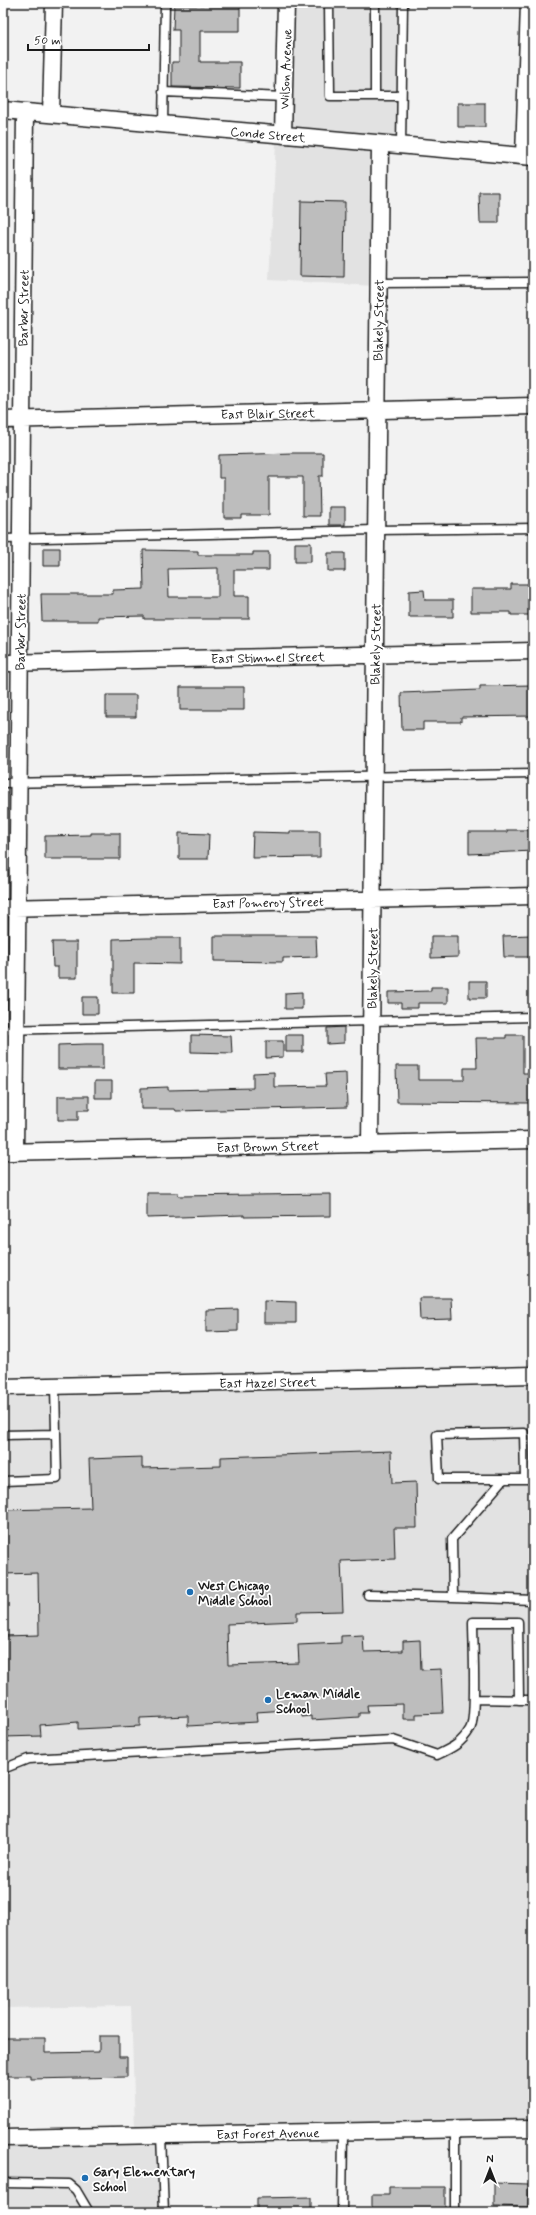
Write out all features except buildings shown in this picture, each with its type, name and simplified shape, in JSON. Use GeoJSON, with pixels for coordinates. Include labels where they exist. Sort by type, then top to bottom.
{"type":"FeatureCollection","features":[{"type":"Feature","properties":{"kind":"street"},"geometry":{"type":"LineString","coordinates":[[52,114],[54,3]]}},
{"type":"Feature","properties":{"kind":"street","name":"Wilson Avenue"},"geometry":{"type":"LineString","coordinates":[[283,135],[286,3]]}},
{"type":"Feature","properties":{"kind":"street"},"geometry":{"type":"LineString","coordinates":[[529,3],[529,157]]}},
{"type":"Feature","properties":{"kind":"street","name":"Conde Street"},"geometry":{"type":"LineString","coordinates":[[3,110],[529,157]]}},
{"type":"Feature","properties":{"kind":"street","name":"Barber Street"},"geometry":{"type":"LineString","coordinates":[[9,1152],[11,782],[19,663],[25,112]]}},
{"type":"Feature","properties":{"kind":"street","name":"Blakely Street"},"geometry":{"type":"LineString","coordinates":[[370,1144],[380,144]]}},
{"type":"Feature","properties":{"kind":"street","name":"East Blair Street"},"geometry":{"type":"LineString","coordinates":[[3,420],[533,406]]}},
{"type":"Feature","properties":{"kind":"street","name":"East Stimmel Street"},"geometry":{"type":"LineString","coordinates":[[3,663],[533,651]]}},
{"type":"Feature","properties":{"kind":"street","name":"East Pomeroy Street"},"geometry":{"type":"LineString","coordinates":[[10,908],[533,896]]}},
{"type":"Feature","properties":{"kind":"street","name":"East Brown Street"},"geometry":{"type":"LineString","coordinates":[[9,1152],[533,1140]]}},
{"type":"Feature","properties":{"kind":"street","name":"East Hazel Street"},"geometry":{"type":"LineString","coordinates":[[3,1387],[533,1375]]}},
{"type":"Feature","properties":{"kind":"street","name":"East Forest Avenue"},"geometry":{"type":"LineString","coordinates":[[3,2138],[533,2128]]}},
{"type":"Feature","properties":{"kind":"lane"},"geometry":{"type":"LineString","coordinates":[[163,125],[165,3]]}},
{"type":"Feature","properties":{"kind":"lane"},"geometry":{"type":"LineString","coordinates":[[329,3],[330,96],[401,96]]}},
{"type":"Feature","properties":{"kind":"lane"},"geometry":{"type":"LineString","coordinates":[[375,3],[375,96]]}},
{"type":"Feature","properties":{"kind":"lane"},"geometry":{"type":"LineString","coordinates":[[401,146],[403,3]]}},
{"type":"Feature","properties":{"kind":"lane"},"geometry":{"type":"LineString","coordinates":[[163,92],[284,97]]}},
{"type":"Feature","properties":{"kind":"lane"},"geometry":{"type":"LineString","coordinates":[[379,283],[533,282]]}},
{"type":"Feature","properties":{"kind":"lane"},"geometry":{"type":"LineString","coordinates":[[3,539],[376,530],[533,528]]}},
{"type":"Feature","properties":{"kind":"lane"},"geometry":{"type":"LineString","coordinates":[[11,782],[533,774]]}},
{"type":"Feature","properties":{"kind":"lane"},"geometry":{"type":"LineString","coordinates":[[10,1030],[533,1017]]}},
{"type":"Feature","properties":{"kind":"lane"},"geometry":{"type":"LineString","coordinates":[[3,1481],[57,1479],[55,1386]]}},
{"type":"Feature","properties":{"kind":"lane"},"geometry":{"type":"LineString","coordinates":[[524,1433],[529,1479],[440,1479],[437,1436],[524,1433]]}},
{"type":"Feature","properties":{"kind":"lane"},"geometry":{"type":"LineString","coordinates":[[3,1435],[56,1434]]}},
{"type":"Feature","properties":{"kind":"lane"},"geometry":{"type":"LineString","coordinates":[[453,1597],[452,1539],[504,1479]]}},
{"type":"Feature","properties":{"kind":"lane"},"geometry":{"type":"LineString","coordinates":[[368,1595],[533,1600]]}},
{"type":"Feature","properties":{"kind":"lane"},"geometry":{"type":"LineString","coordinates":[[3,1769],[28,1759],[393,1740],[437,1755],[456,1746],[471,1728],[474,1699],[473,1622],[518,1622],[519,1700]]}},
{"type":"Feature","properties":{"kind":"lane"},"geometry":{"type":"LineString","coordinates":[[474,1699],[533,1700]]}},
{"type":"Feature","properties":{"kind":"lane"},"geometry":{"type":"LineString","coordinates":[[455,2130],[456,2212]]}},
{"type":"Feature","properties":{"kind":"lane"},"geometry":{"type":"LineString","coordinates":[[342,2212],[343,2132]]}},
{"type":"Feature","properties":{"kind":"lane"},"geometry":{"type":"LineString","coordinates":[[161,2135],[164,2212]]}},
{"type":"Feature","properties":{"kind":"lane"},"geometry":{"type":"LineString","coordinates":[[3,2183],[69,2184],[76,2190],[89,2212]]}},
{"type":"Feature","properties":{"kind":"shaded area"},"geometry":{"type":"Polygon","coordinates":[[[290,3],[407,3],[406,142],[287,132],[290,3]]]}},
{"type":"Feature","properties":{"kind":"shaded area"},"geometry":{"type":"Polygon","coordinates":[[[276,142],[377,148],[375,286],[269,280],[276,142]]]}},
{"type":"Feature","properties":{"kind":"shaded area","name":"Leman Middle School"},"geometry":{"type":"Polygon","coordinates":[[[533,1384],[533,2120],[135,2128],[131,2006],[3,2008],[3,1393],[533,1384]]]}},
{"type":"Feature","properties":{"kind":"shaded area","name":"Gary Elementary School"},"geometry":{"type":"Polygon","coordinates":[[[166,2141],[167,2212],[3,2212],[3,2144],[166,2141]]]}},
{"type":"Feature","properties":{"kind":"place","name":"West Chicago Middle School"},"geometry":{"type":"Point","coordinates":[190,1592]}},
{"type":"Feature","properties":{"kind":"place","name":"Leman Middle School"},"geometry":{"type":"Point","coordinates":[268,1700]}},
{"type":"Feature","properties":{"kind":"place","name":"Gary Elementary School"},"geometry":{"type":"Point","coordinates":[85,2178]}}]}
